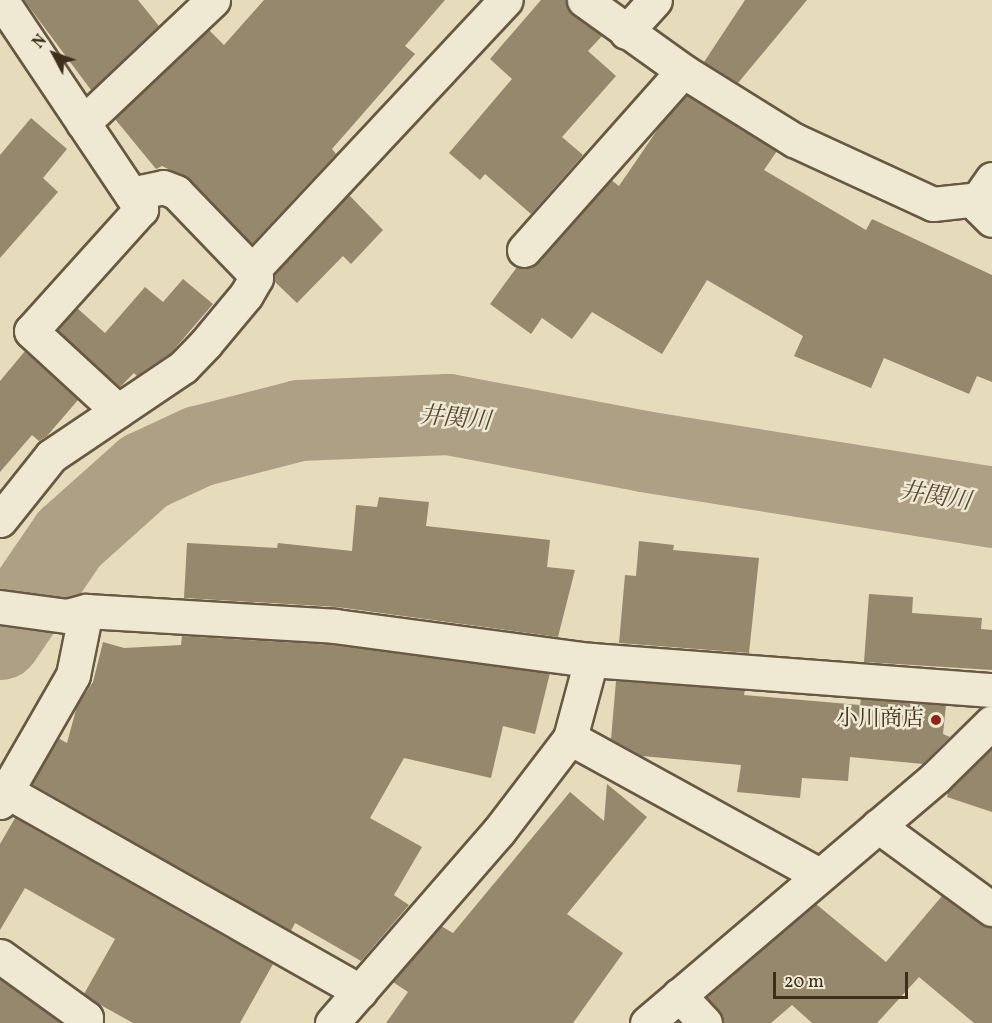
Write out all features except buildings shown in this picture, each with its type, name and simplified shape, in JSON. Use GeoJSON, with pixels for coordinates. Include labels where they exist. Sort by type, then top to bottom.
{"type":"FeatureCollection","features":[{"type":"Feature","properties":{"kind":"street"},"geometry":{"type":"LineString","coordinates":[[1,0],[141,209],[31,331],[118,411]]}},
{"type":"Feature","properties":{"kind":"street"},"geometry":{"type":"LineString","coordinates":[[83,123],[213,0]]}},
{"type":"Feature","properties":{"kind":"street"},"geometry":{"type":"LineString","coordinates":[[252,271],[506,0]]}},
{"type":"Feature","properties":{"kind":"street"},"geometry":{"type":"LineString","coordinates":[[584,0],[682,70],[794,140],[933,204],[987,200]]}},
{"type":"Feature","properties":{"kind":"street"},"geometry":{"type":"LineString","coordinates":[[626,32],[655,0]]}},
{"type":"Feature","properties":{"kind":"street"},"geometry":{"type":"LineString","coordinates":[[524,250],[682,70]]}},
{"type":"Feature","properties":{"kind":"street"},"geometry":{"type":"LineString","coordinates":[[0,520],[51,456],[183,367],[246,295],[256,278],[252,271],[176,192],[164,187],[131,194]]}},
{"type":"Feature","properties":{"kind":"street"},"geometry":{"type":"LineString","coordinates":[[0,607],[76,614],[335,626],[591,660],[992,690]]}},
{"type":"Feature","properties":{"kind":"street"},"geometry":{"type":"LineString","coordinates":[[76,614],[73,675],[3,796],[360,991]]}},
{"type":"Feature","properties":{"kind":"street"},"geometry":{"type":"LineString","coordinates":[[334,1022],[499,831],[570,738],[591,660]]}},
{"type":"Feature","properties":{"kind":"street"},"geometry":{"type":"LineString","coordinates":[[647,1023],[936,777],[992,722]]}},
{"type":"Feature","properties":{"kind":"street"},"geometry":{"type":"LineString","coordinates":[[570,738],[819,875]]}},
{"type":"Feature","properties":{"kind":"street"},"geometry":{"type":"LineString","coordinates":[[878,826],[992,909]]}},
{"type":"Feature","properties":{"kind":"street"},"geometry":{"type":"LineString","coordinates":[[0,956],[90,1021]]}},
{"type":"Feature","properties":{"kind":"street"},"geometry":{"type":"LineString","coordinates":[[679,995],[705,1023]]}},
{"type":"Feature","properties":{"kind":"waterway","name":"井関川"},"geometry":{"type":"LineString","coordinates":[[0,639],[69,538],[144,471],[198,446],[299,420],[448,414],[643,451],[992,507]]}},
{"type":"Feature","properties":{"kind":"place","name":"小川商店"},"geometry":{"type":"Point","coordinates":[936,720]}}]}
